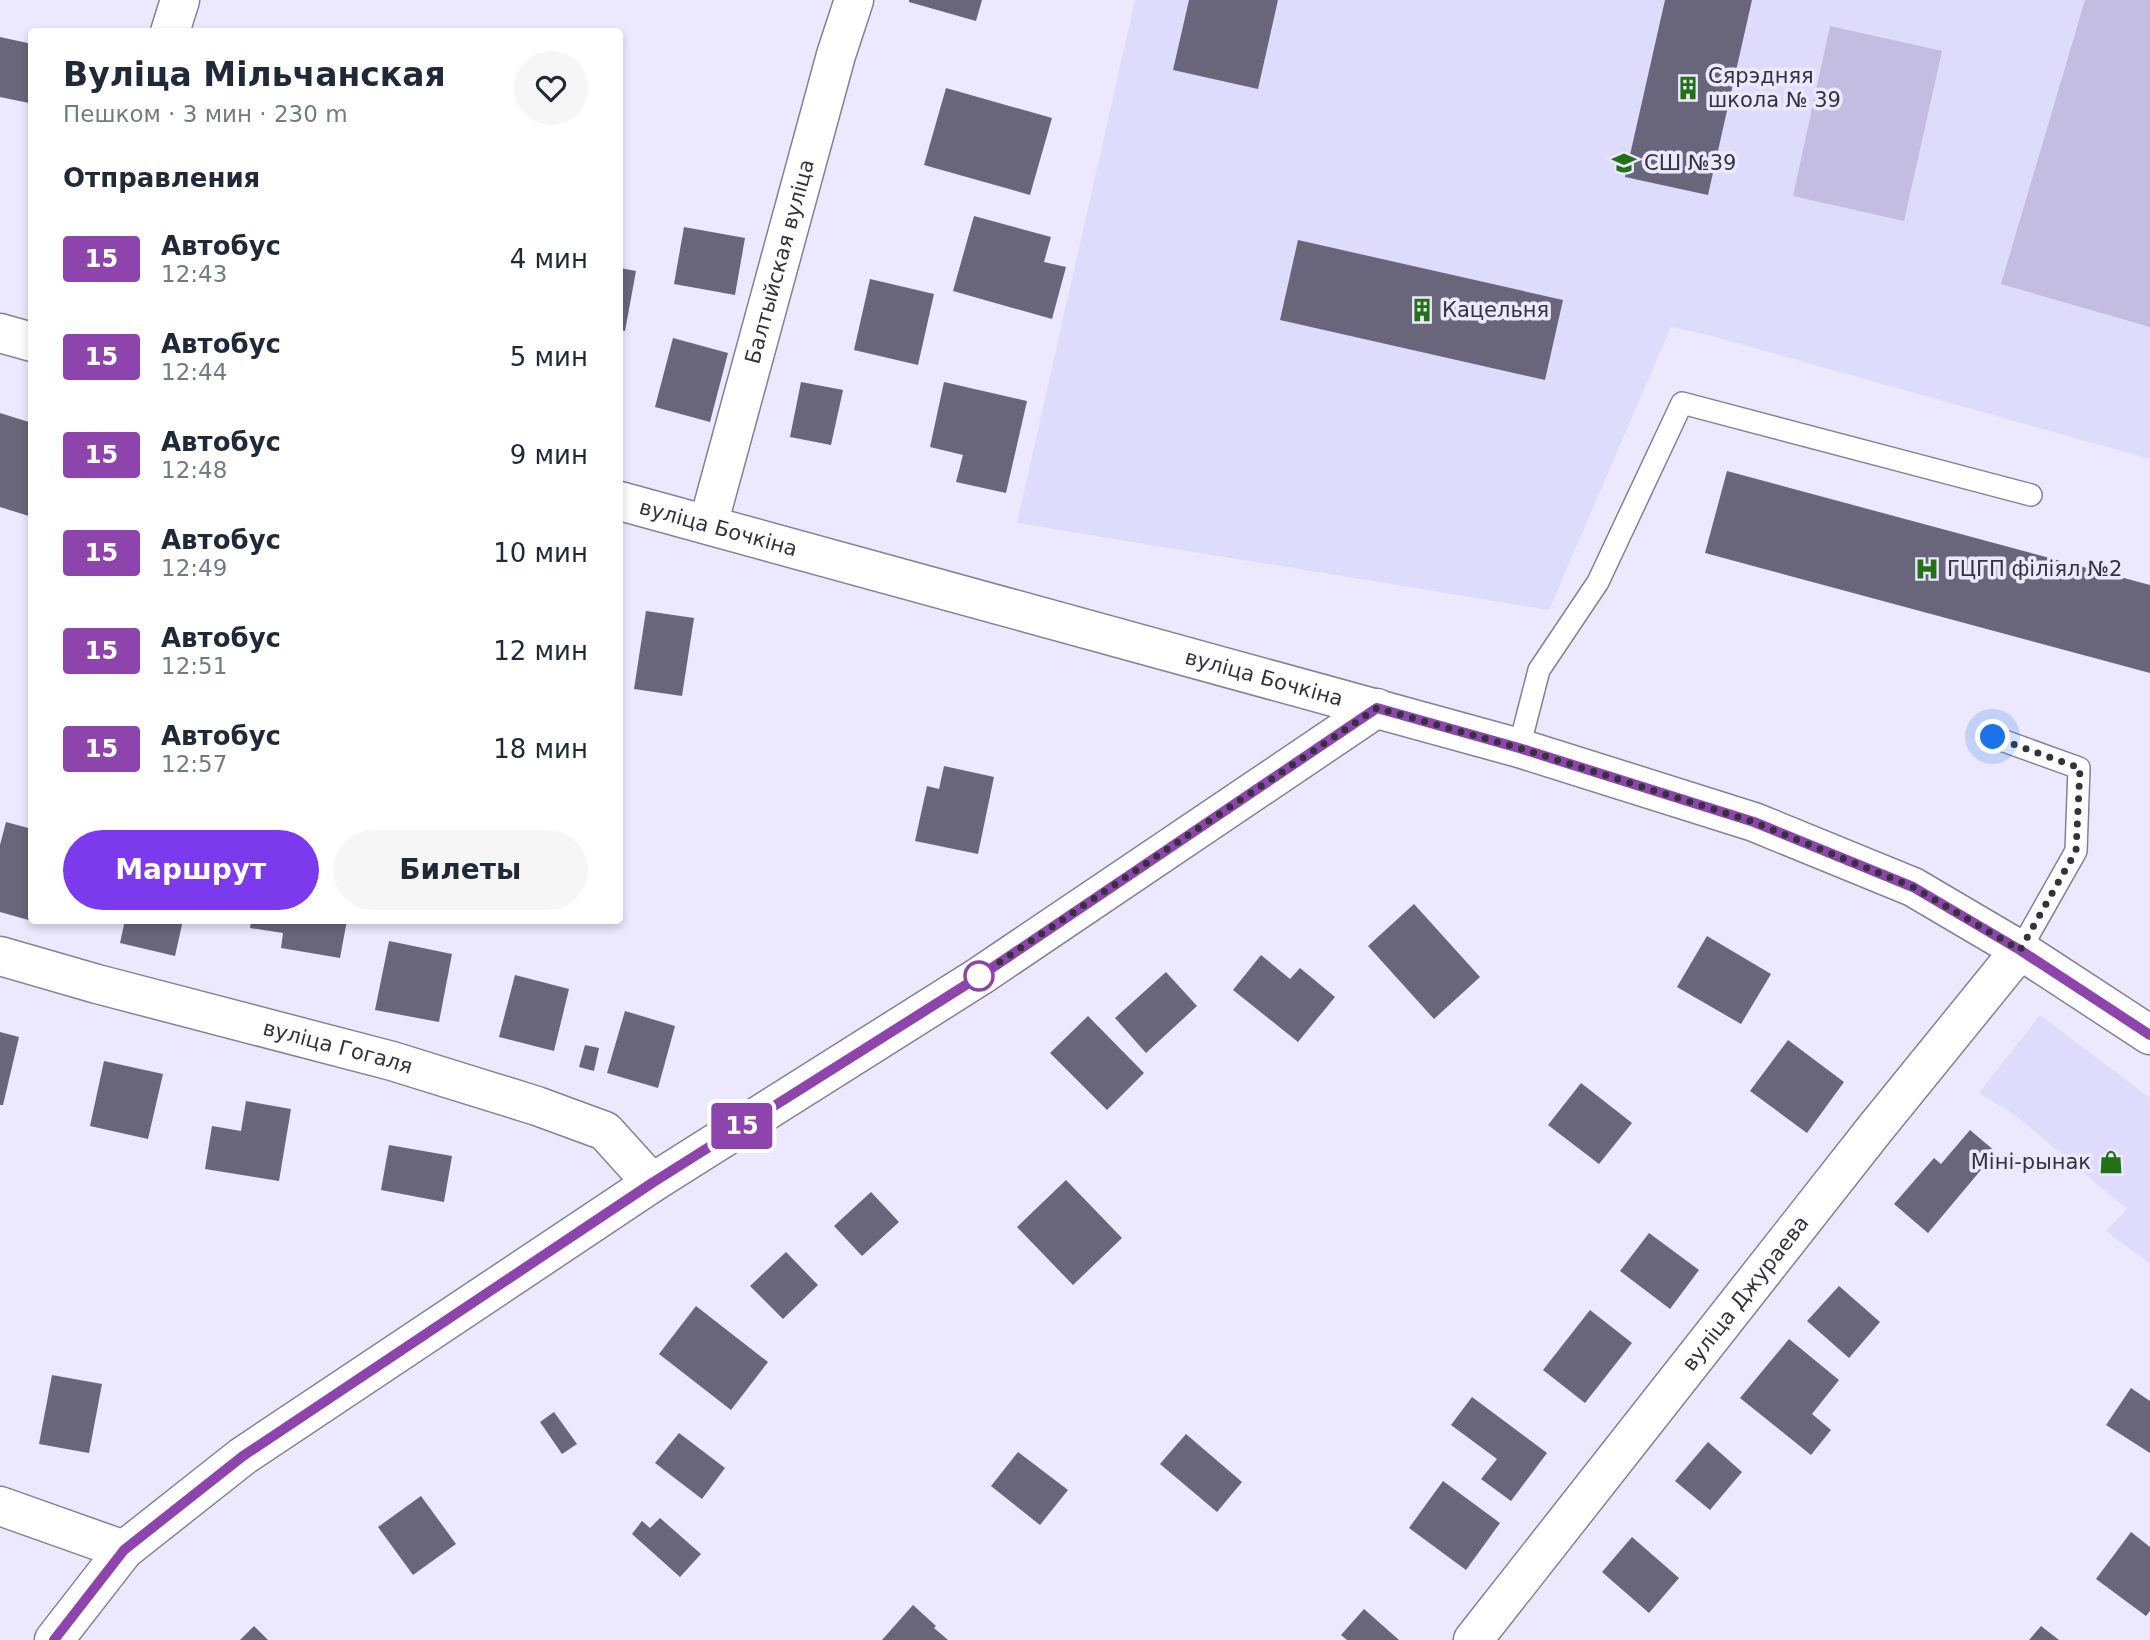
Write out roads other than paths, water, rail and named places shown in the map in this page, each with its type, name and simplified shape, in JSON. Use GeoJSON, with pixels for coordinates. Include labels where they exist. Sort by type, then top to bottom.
{"type":"FeatureCollection","features":[{"type":"Feature","properties":{"kind":"street"},"geometry":{"type":"LineString","coordinates":[[171,28],[180,0]]}},
{"type":"Feature","properties":{"kind":"street","name":"Балтыйская вуліца"},"geometry":{"type":"LineString","coordinates":[[708,525],[853,0]]}},
{"type":"Feature","properties":{"kind":"street"},"geometry":{"type":"LineString","coordinates":[[0,333],[28,341]]}},
{"type":"Feature","properties":{"kind":"street","name":"вуліца Бочкіна"},"geometry":{"type":"LineString","coordinates":[[623,502],[1519,748],[1767,827],[1913,887],[2020,950],[2150,1035]]}},
{"type":"Feature","properties":{"kind":"street"},"geometry":{"type":"LineString","coordinates":[[54,1640],[124,1550],[243,1456],[652,1183],[980,976],[1377,708]]}},
{"type":"Feature","properties":{"kind":"street","name":"вуліца Джураева"},"geometry":{"type":"LineString","coordinates":[[1473,1640],[1874,1130],[2020,950]]}},
{"type":"Feature","properties":{"kind":"street","name":"вуліца Гогаля"},"geometry":{"type":"LineString","coordinates":[[0,956],[392,1061],[537,1107],[605,1132],[652,1183]]}},
{"type":"Feature","properties":{"kind":"street"},"geometry":{"type":"LineString","coordinates":[[0,1506],[124,1550]]}},
{"type":"Feature","properties":{"kind":"lane"},"geometry":{"type":"LineString","coordinates":[[1519,748],[1539,670],[1598,582],[1682,403],[2031,495]]}},
{"type":"Feature","properties":{"kind":"lane"},"geometry":{"type":"LineString","coordinates":[[1993,737],[2080,768],[2076,851],[2020,950]]}},
{"type":"Feature","properties":{"kind":"place","name":"Сярэдняя школа № 39"},"geometry":{"type":"Point","coordinates":[1688,88]}},
{"type":"Feature","properties":{"kind":"place","name":"СШ №39"},"geometry":{"type":"Point","coordinates":[1624,163]}},
{"type":"Feature","properties":{"kind":"place","name":"Кацельня"},"geometry":{"type":"Point","coordinates":[1422,310]}},
{"type":"Feature","properties":{"kind":"place","name":"ГЦГП філіял №2"},"geometry":{"type":"Point","coordinates":[1927,569]}},
{"type":"Feature","properties":{"kind":"place","name":"Міні-рынак"},"geometry":{"type":"Point","coordinates":[2111,1162]}}]}
